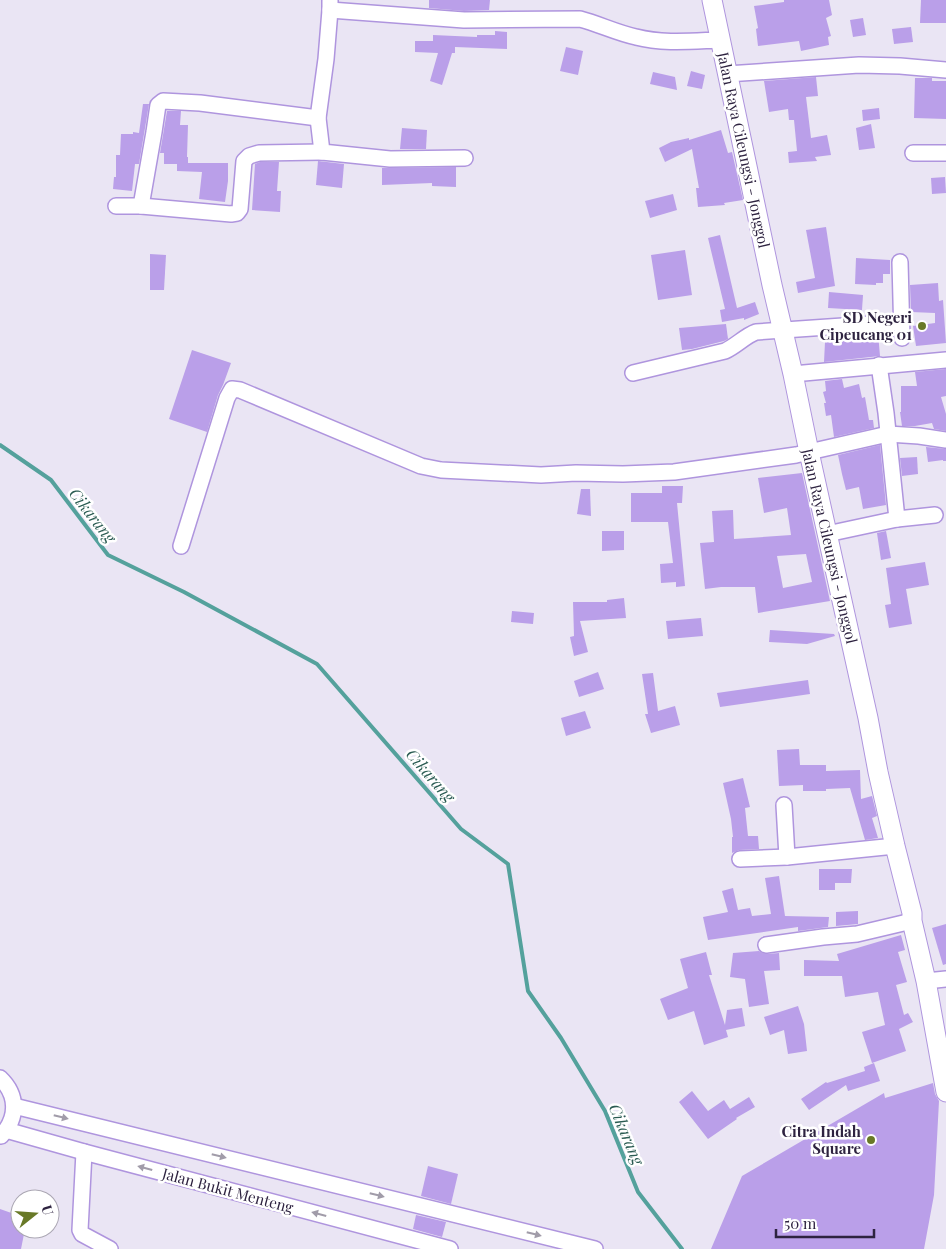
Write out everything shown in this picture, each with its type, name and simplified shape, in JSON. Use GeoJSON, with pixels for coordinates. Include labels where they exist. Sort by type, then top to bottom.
{"type":"FeatureCollection","features":[{"type":"Feature","properties":{"kind":"main road","name":"Jalan Raya Cileungsi - Jonggol"},"geometry":{"type":"LineString","coordinates":[[712,0],[782,330],[868,718],[894,846],[912,913],[946,1092]]}},
{"type":"Feature","properties":{"kind":"street"},"geometry":{"type":"LineString","coordinates":[[322,152],[318,118],[330,5],[464,20],[580,19],[627,35],[660,41],[720,40]]}},
{"type":"Feature","properties":{"kind":"street"},"geometry":{"type":"LineString","coordinates":[[727,74],[859,65],[946,70]]}},
{"type":"Feature","properties":{"kind":"street"},"geometry":{"type":"LineString","coordinates":[[141,206],[158,105],[163,101],[200,103],[318,118]]}},
{"type":"Feature","properties":{"kind":"street"},"geometry":{"type":"LineString","coordinates":[[116,206],[237,213],[240,209],[244,161],[248,156],[259,153],[322,152],[390,159],[465,158]]}},
{"type":"Feature","properties":{"kind":"street"},"geometry":{"type":"LineString","coordinates":[[913,153],[946,153]]}},
{"type":"Feature","properties":{"kind":"street"},"geometry":{"type":"LineString","coordinates":[[900,262],[902,338]]}},
{"type":"Feature","properties":{"kind":"street"},"geometry":{"type":"LineString","coordinates":[[633,373],[725,351],[756,332],[901,322]]}},
{"type":"Feature","properties":{"kind":"street"},"geometry":{"type":"LineString","coordinates":[[793,374],[946,360]]}},
{"type":"Feature","properties":{"kind":"street"},"geometry":{"type":"LineString","coordinates":[[879,365],[897,519]]}},
{"type":"Feature","properties":{"kind":"street"},"geometry":{"type":"LineString","coordinates":[[181,546],[226,398],[232,389],[240,390],[421,466],[441,470],[542,475],[674,472],[796,455],[888,434],[946,440]]}},
{"type":"Feature","properties":{"kind":"street"},"geometry":{"type":"LineString","coordinates":[[827,534],[897,519],[935,515]]}},
{"type":"Feature","properties":{"kind":"street"},"geometry":{"type":"LineString","coordinates":[[784,805],[787,857]]}},
{"type":"Feature","properties":{"kind":"street"},"geometry":{"type":"LineString","coordinates":[[740,860],[894,846]]}},
{"type":"Feature","properties":{"kind":"street"},"geometry":{"type":"LineString","coordinates":[[766,945],[857,934],[912,921]]}},
{"type":"Feature","properties":{"kind":"street"},"geometry":{"type":"LineString","coordinates":[[926,981],[946,978]]}},
{"type":"Feature","properties":{"kind":"street"},"geometry":{"type":"LineString","coordinates":[[0,1078],[9,1089],[14,1106],[595,1249]]}},
{"type":"Feature","properties":{"kind":"street","name":"Jalan Bukit Menteng"},"geometry":{"type":"LineString","coordinates":[[14,1106],[11,1123],[3,1133],[84,1152],[450,1249]]}},
{"type":"Feature","properties":{"kind":"street"},"geometry":{"type":"LineString","coordinates":[[84,1152],[80,1230],[82,1234],[110,1249]]}},
{"type":"Feature","properties":{"kind":"building"},"geometry":{"type":"Polygon","coordinates":[[[429,0],[490,0],[489,10],[464,11],[429,8],[429,0]]]}},
{"type":"Feature","properties":{"kind":"building"},"geometry":{"type":"Polygon","coordinates":[[[784,0],[829,0],[832,15],[826,18],[831,36],[828,37],[829,45],[801,51],[799,41],[758,46],[756,29],[758,28],[754,6],[784,2],[784,0]]]}},
{"type":"Feature","properties":{"kind":"building"},"geometry":{"type":"Polygon","coordinates":[[[921,0],[946,0],[946,23],[920,23],[921,0]]]}},
{"type":"Feature","properties":{"kind":"building"},"geometry":{"type":"Polygon","coordinates":[[[863,18],[866,35],[853,37],[850,20],[863,18]]]}},
{"type":"Feature","properties":{"kind":"building"},"geometry":{"type":"Polygon","coordinates":[[[911,27],[913,42],[894,44],[892,29],[911,27]]]}},
{"type":"Feature","properties":{"kind":"building"},"geometry":{"type":"Polygon","coordinates":[[[495,31],[507,32],[507,49],[455,47],[455,53],[452,53],[442,85],[430,81],[438,53],[415,52],[415,41],[433,41],[433,35],[477,37],[477,35],[495,35],[495,31]]]}},
{"type":"Feature","properties":{"kind":"building"},"geometry":{"type":"Polygon","coordinates":[[[566,47],[583,51],[578,75],[560,71],[566,47]]]}},
{"type":"Feature","properties":{"kind":"building"},"geometry":{"type":"Polygon","coordinates":[[[691,71],[705,75],[702,89],[687,86],[691,71]]]}},
{"type":"Feature","properties":{"kind":"building"},"geometry":{"type":"Polygon","coordinates":[[[653,72],[675,77],[677,90],[650,84],[653,72]]]}},
{"type":"Feature","properties":{"kind":"building"},"geometry":{"type":"Polygon","coordinates":[[[816,77],[818,96],[806,97],[811,138],[827,135],[831,155],[815,157],[817,161],[789,163],[788,152],[797,151],[794,120],[789,120],[788,109],[769,112],[764,81],[816,77]]]}},
{"type":"Feature","properties":{"kind":"building"},"geometry":{"type":"Polygon","coordinates":[[[915,78],[932,78],[932,81],[946,81],[946,119],[914,118],[915,78]]]}},
{"type":"Feature","properties":{"kind":"building"},"geometry":{"type":"Polygon","coordinates":[[[143,104],[149,104],[139,164],[135,164],[132,191],[113,189],[114,177],[116,177],[116,155],[120,155],[121,134],[139,133],[143,104]]]}},
{"type":"Feature","properties":{"kind":"building"},"geometry":{"type":"Polygon","coordinates":[[[879,108],[880,119],[863,121],[862,110],[879,108]]]}},
{"type":"Feature","properties":{"kind":"building"},"geometry":{"type":"Polygon","coordinates":[[[167,111],[181,111],[180,125],[188,125],[188,163],[228,163],[225,202],[199,199],[202,172],[177,171],[177,164],[164,164],[164,153],[160,153],[167,111]]]}},
{"type":"Feature","properties":{"kind":"building"},"geometry":{"type":"Polygon","coordinates":[[[871,124],[875,148],[859,150],[856,128],[871,124]]]}},
{"type":"Feature","properties":{"kind":"building"},"geometry":{"type":"Polygon","coordinates":[[[402,128],[427,130],[426,149],[400,149],[402,128]]]}},
{"type":"Feature","properties":{"kind":"building"},"geometry":{"type":"Polygon","coordinates":[[[721,130],[728,153],[732,152],[743,200],[724,203],[725,205],[698,207],[696,188],[699,188],[692,149],[665,162],[659,148],[671,142],[689,138],[689,140],[721,130]]]}},
{"type":"Feature","properties":{"kind":"building"},"geometry":{"type":"Polygon","coordinates":[[[318,161],[344,164],[342,188],[316,185],[318,161]]]}},
{"type":"Feature","properties":{"kind":"building"},"geometry":{"type":"Polygon","coordinates":[[[260,162],[279,162],[277,191],[281,191],[280,212],[252,210],[255,164],[260,162]]]}},
{"type":"Feature","properties":{"kind":"building"},"geometry":{"type":"Polygon","coordinates":[[[456,167],[456,187],[432,186],[432,183],[382,185],[382,168],[456,167]]]}},
{"type":"Feature","properties":{"kind":"building"},"geometry":{"type":"Polygon","coordinates":[[[945,177],[946,193],[932,194],[931,178],[945,177]]]}},
{"type":"Feature","properties":{"kind":"building"},"geometry":{"type":"Polygon","coordinates":[[[673,194],[677,210],[650,218],[645,201],[673,194]]]}},
{"type":"Feature","properties":{"kind":"building"},"geometry":{"type":"Polygon","coordinates":[[[826,227],[835,286],[798,293],[796,282],[815,278],[806,230],[826,227]]]}},
{"type":"Feature","properties":{"kind":"building"},"geometry":{"type":"Polygon","coordinates":[[[720,235],[737,308],[755,302],[759,314],[744,320],[744,318],[722,322],[720,310],[725,309],[708,238],[720,235]]]}},
{"type":"Feature","properties":{"kind":"building"},"geometry":{"type":"Polygon","coordinates":[[[685,250],[692,295],[658,300],[651,255],[685,250]]]}},
{"type":"Feature","properties":{"kind":"building"},"geometry":{"type":"Polygon","coordinates":[[[150,254],[166,255],[164,290],[150,290],[150,254]]]}},
{"type":"Feature","properties":{"kind":"building"},"geometry":{"type":"Polygon","coordinates":[[[856,258],[890,260],[890,274],[883,274],[883,283],[876,283],[876,285],[855,284],[856,258]]]}},
{"type":"Feature","properties":{"kind":"building"},"geometry":{"type":"Polygon","coordinates":[[[938,283],[939,301],[943,300],[946,343],[916,346],[913,326],[935,323],[935,313],[911,312],[910,285],[938,283]]]}},
{"type":"Feature","properties":{"kind":"building"},"geometry":{"type":"Polygon","coordinates":[[[829,292],[863,295],[862,310],[828,308],[829,292]]]}},
{"type":"Feature","properties":{"kind":"building"},"geometry":{"type":"Polygon","coordinates":[[[726,324],[728,339],[682,350],[679,328],[726,324]]]}},
{"type":"Feature","properties":{"kind":"building"},"geometry":{"type":"Polygon","coordinates":[[[878,333],[880,356],[824,362],[827,337],[878,333]]]}},
{"type":"Feature","properties":{"kind":"building"},"geometry":{"type":"Polygon","coordinates":[[[192,350],[231,363],[218,395],[207,432],[169,419],[192,350]]]}},
{"type":"Feature","properties":{"kind":"building"},"geometry":{"type":"Polygon","coordinates":[[[946,369],[946,396],[941,397],[946,414],[946,431],[934,429],[932,423],[902,426],[900,412],[901,386],[917,386],[915,372],[946,369]]]}},
{"type":"Feature","properties":{"kind":"building"},"geometry":{"type":"Polygon","coordinates":[[[842,379],[844,388],[859,384],[862,398],[865,397],[869,420],[873,420],[874,428],[834,437],[831,415],[826,416],[824,403],[826,403],[823,392],[826,391],[825,381],[842,379]]]}},
{"type":"Feature","properties":{"kind":"building"},"geometry":{"type":"Polygon","coordinates":[[[880,445],[886,505],[863,509],[859,487],[846,490],[838,455],[880,445]]]}},
{"type":"Feature","properties":{"kind":"building"},"geometry":{"type":"Polygon","coordinates":[[[926,447],[946,449],[946,461],[928,462],[926,447]]]}},
{"type":"Feature","properties":{"kind":"building"},"geometry":{"type":"Polygon","coordinates":[[[917,457],[918,474],[902,476],[900,458],[917,457]]]}},
{"type":"Feature","properties":{"kind":"building"},"geometry":{"type":"Polygon","coordinates":[[[802,473],[830,601],[758,613],[755,587],[705,589],[700,543],[714,542],[712,511],[733,510],[734,539],[791,535],[787,508],[764,513],[758,478],[802,473]],[[806,554],[777,556],[783,588],[812,582],[806,554]]]}},
{"type":"Feature","properties":{"kind":"building"},"geometry":{"type":"Polygon","coordinates":[[[662,486],[683,486],[682,503],[677,503],[685,586],[676,587],[676,582],[661,583],[660,564],[673,563],[668,522],[631,522],[631,493],[662,493],[662,486]]]}},
{"type":"Feature","properties":{"kind":"building"},"geometry":{"type":"Polygon","coordinates":[[[581,489],[590,489],[591,516],[577,514],[581,489]]]}},
{"type":"Feature","properties":{"kind":"building"},"geometry":{"type":"Polygon","coordinates":[[[602,531],[624,531],[624,550],[602,551],[602,531]]]}},
{"type":"Feature","properties":{"kind":"building"},"geometry":{"type":"Polygon","coordinates":[[[886,531],[891,558],[881,560],[877,533],[886,531]]]}},
{"type":"Feature","properties":{"kind":"building"},"geometry":{"type":"Polygon","coordinates":[[[925,562],[929,585],[906,589],[912,624],[889,628],[885,605],[891,604],[886,568],[925,562]]]}},
{"type":"Feature","properties":{"kind":"building"},"geometry":{"type":"Polygon","coordinates":[[[624,598],[626,618],[580,621],[588,652],[574,656],[570,637],[574,636],[573,602],[607,602],[607,600],[624,598]]]}},
{"type":"Feature","properties":{"kind":"building"},"geometry":{"type":"Polygon","coordinates":[[[512,611],[534,613],[533,624],[511,622],[512,611]]]}},
{"type":"Feature","properties":{"kind":"building"},"geometry":{"type":"Polygon","coordinates":[[[701,618],[703,636],[668,639],[666,621],[701,618]]]}},
{"type":"Feature","properties":{"kind":"building"},"geometry":{"type":"Polygon","coordinates":[[[770,630],[834,634],[835,636],[807,644],[769,642],[770,630]]]}},
{"type":"Feature","properties":{"kind":"building"},"geometry":{"type":"Polygon","coordinates":[[[598,672],[604,689],[579,697],[574,681],[598,672]]]}},
{"type":"Feature","properties":{"kind":"building"},"geometry":{"type":"Polygon","coordinates":[[[653,673],[658,711],[675,706],[680,725],[651,733],[645,714],[648,714],[642,674],[653,673]]]}},
{"type":"Feature","properties":{"kind":"building"},"geometry":{"type":"Polygon","coordinates":[[[808,680],[810,694],[720,707],[717,693],[808,680]]]}},
{"type":"Feature","properties":{"kind":"building"},"geometry":{"type":"Polygon","coordinates":[[[585,711],[591,728],[566,736],[561,718],[585,711]]]}},
{"type":"Feature","properties":{"kind":"building"},"geometry":{"type":"Polygon","coordinates":[[[799,749],[800,765],[826,765],[826,771],[860,770],[861,799],[872,796],[877,816],[872,818],[878,838],[865,840],[850,788],[803,791],[803,785],[779,786],[777,750],[799,749]]]}},
{"type":"Feature","properties":{"kind":"building"},"geometry":{"type":"Polygon","coordinates":[[[743,778],[750,807],[745,808],[748,836],[758,836],[759,849],[739,850],[732,853],[731,819],[723,783],[743,778]]]}},
{"type":"Feature","properties":{"kind":"building"},"geometry":{"type":"Polygon","coordinates":[[[819,869],[852,869],[851,883],[835,883],[835,890],[819,890],[819,869]]]}},
{"type":"Feature","properties":{"kind":"building"},"geometry":{"type":"Polygon","coordinates":[[[779,876],[785,916],[829,917],[828,927],[798,931],[798,927],[708,940],[703,917],[728,912],[722,891],[733,888],[738,910],[750,908],[752,916],[771,914],[765,878],[779,876]]]}},
{"type":"Feature","properties":{"kind":"building"},"geometry":{"type":"Polygon","coordinates":[[[858,911],[858,924],[836,926],[836,912],[858,911]]]}},
{"type":"Feature","properties":{"kind":"building"},"geometry":{"type":"Polygon","coordinates":[[[946,924],[946,964],[943,965],[932,928],[946,924]]]}},
{"type":"Feature","properties":{"kind":"building"},"geometry":{"type":"Polygon","coordinates":[[[901,935],[905,950],[898,952],[907,982],[896,985],[904,1015],[908,1013],[913,1022],[899,1029],[906,1051],[872,1063],[862,1032],[885,1025],[878,992],[845,997],[842,976],[804,976],[804,960],[839,961],[837,954],[901,935]]]}},
{"type":"Feature","properties":{"kind":"building"},"geometry":{"type":"Polygon","coordinates":[[[759,951],[767,954],[779,953],[780,970],[764,971],[769,1004],[749,1007],[745,979],[730,977],[733,953],[759,951]]]}},
{"type":"Feature","properties":{"kind":"building"},"geometry":{"type":"Polygon","coordinates":[[[706,952],[712,975],[709,975],[725,1025],[727,1010],[742,1008],[745,1026],[726,1030],[728,1037],[704,1045],[694,1011],[668,1020],[660,999],[688,988],[680,959],[706,952]]]}},
{"type":"Feature","properties":{"kind":"building"},"geometry":{"type":"Polygon","coordinates":[[[798,1006],[804,1024],[807,1051],[788,1054],[784,1030],[770,1035],[764,1017],[798,1006]]]}},
{"type":"Feature","properties":{"kind":"building"},"geometry":{"type":"Polygon","coordinates":[[[874,1063],[880,1081],[848,1091],[846,1085],[809,1110],[801,1099],[826,1082],[865,1071],[864,1067],[874,1063]]]}},
{"type":"Feature","properties":{"kind":"building","name":"Citra Indah Square"},"geometry":{"type":"Polygon","coordinates":[[[933,1083],[935,1094],[939,1101],[934,1195],[924,1249],[711,1249],[742,1176],[884,1093],[885,1098],[933,1083]]]}},
{"type":"Feature","properties":{"kind":"building"},"geometry":{"type":"Polygon","coordinates":[[[692,1091],[708,1111],[724,1100],[730,1109],[749,1097],[755,1107],[736,1118],[708,1139],[679,1102],[692,1091]]]}},
{"type":"Feature","properties":{"kind":"building"},"geometry":{"type":"Polygon","coordinates":[[[428,1166],[458,1174],[451,1204],[421,1196],[428,1166]]]}},
{"type":"Feature","properties":{"kind":"building"},"geometry":{"type":"Polygon","coordinates":[[[0,1209],[10,1212],[10,1239],[23,1239],[21,1249],[0,1249],[0,1209]]]}},
{"type":"Feature","properties":{"kind":"building"},"geometry":{"type":"Polygon","coordinates":[[[416,1215],[446,1222],[442,1237],[413,1229],[416,1215]]]}},
{"type":"Feature","properties":{"kind":"waterway","name":"Cikarang"},"geometry":{"type":"LineString","coordinates":[[0,445],[51,480],[108,555],[184,592],[317,664],[461,829],[508,864],[528,991],[561,1038],[605,1111],[638,1192],[682,1249]]}},
{"type":"Feature","properties":{"kind":"place","name":"SD Negeri Cipeucang 01"},"geometry":{"type":"Point","coordinates":[922,326]}},
{"type":"Feature","properties":{"kind":"place","name":"Citra Indah Square"},"geometry":{"type":"Point","coordinates":[871,1140]}}]}
